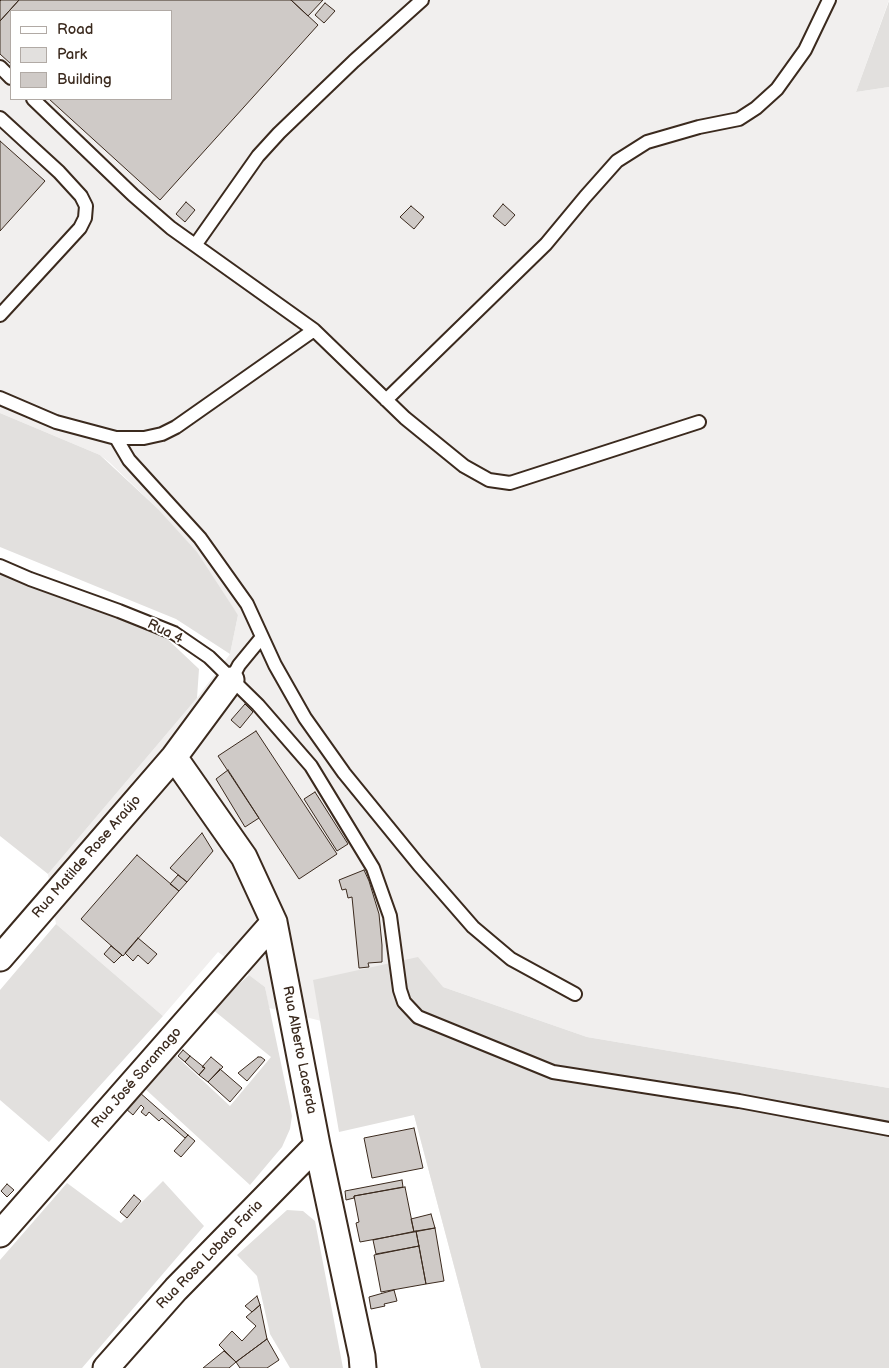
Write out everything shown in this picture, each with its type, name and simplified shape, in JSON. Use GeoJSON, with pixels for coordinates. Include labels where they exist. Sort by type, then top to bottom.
{"type":"FeatureCollection","features":[{"type":"Feature","properties":{"kind":"street"},"geometry":{"type":"LineString","coordinates":[[174,757],[231,680]]}},
{"type":"Feature","properties":{"kind":"street","name":"Rua Alberto Lacerda"},"geometry":{"type":"LineString","coordinates":[[174,757],[244,857],[274,922],[363,1368]]}},
{"type":"Feature","properties":{"kind":"street","name":"Rua Matilde Rose Araújo"},"geometry":{"type":"LineString","coordinates":[[0,958],[174,757]]}},
{"type":"Feature","properties":{"kind":"street","name":"Rua José Saramago"},"geometry":{"type":"LineString","coordinates":[[0,1234],[274,922]]}},
{"type":"Feature","properties":{"kind":"street","name":"Rua Rosa Lobato Faria"},"geometry":{"type":"LineString","coordinates":[[106,1368],[176,1289],[317,1145]]}},
{"type":"Feature","properties":{"kind":"lane"},"geometry":{"type":"LineString","coordinates":[[196,244],[258,156],[279,133],[354,61],[422,0]]}},
{"type":"Feature","properties":{"kind":"lane"},"geometry":{"type":"LineString","coordinates":[[386,400],[546,244],[617,161],[647,142],[699,127],[739,119],[756,108],[776,89],[805,50],[829,0]]}},
{"type":"Feature","properties":{"kind":"lane"},"geometry":{"type":"LineString","coordinates":[[0,67],[10,77]]}},
{"type":"Feature","properties":{"kind":"lane"},"geometry":{"type":"LineString","coordinates":[[34,100],[133,195],[171,228],[314,330],[405,418],[464,466],[489,480],[510,482],[699,422]]}},
{"type":"Feature","properties":{"kind":"lane"},"geometry":{"type":"LineString","coordinates":[[0,118],[59,172],[81,196],[86,206],[85,218],[80,228],[0,315]]}},
{"type":"Feature","properties":{"kind":"lane"},"geometry":{"type":"LineString","coordinates":[[0,398],[56,422],[116,438],[144,438],[162,434],[176,428],[314,330]]}},
{"type":"Feature","properties":{"kind":"lane"},"geometry":{"type":"LineString","coordinates":[[116,438],[129,460],[200,538],[247,604],[275,665],[306,718],[339,765],[418,865],[473,928],[511,959],[575,994]]}},
{"type":"Feature","properties":{"kind":"lane","name":"Rua 4"},"geometry":{"type":"LineString","coordinates":[[0,566],[30,580],[95,602],[174,633],[208,657],[258,705],[311,766],[374,868],[390,916],[400,990],[404,1002],[418,1017],[553,1072],[739,1101],[889,1129]]}},
{"type":"Feature","properties":{"kind":"lane"},"geometry":{"type":"LineString","coordinates":[[231,680],[262,637]]}},
{"type":"Feature","properties":{"kind":"shaded area"},"geometry":{"type":"Polygon","coordinates":[[[0,0],[889,0],[856,92],[889,87],[889,1088],[587,1037],[443,987],[481,1368],[394,1039],[269,1008],[265,987],[218,952],[163,1016],[56,924],[48,874],[197,698],[230,654],[238,615],[157,508],[100,455],[0,413],[0,0]]]}},
{"type":"Feature","properties":{"kind":"green space"},"geometry":{"type":"Polygon","coordinates":[[[889,1],[889,87],[856,92],[889,1]]]}},
{"type":"Feature","properties":{"kind":"green space"},"geometry":{"type":"Polygon","coordinates":[[[0,413],[100,455],[157,508],[197,552],[238,615],[230,654],[176,619],[0,547],[0,413]]]}},
{"type":"Feature","properties":{"kind":"green space"},"geometry":{"type":"Polygon","coordinates":[[[0,573],[30,586],[162,634],[199,669],[197,698],[48,874],[0,836],[0,573]]]}},
{"type":"Feature","properties":{"kind":"green space"},"geometry":{"type":"Polygon","coordinates":[[[56,924],[163,1016],[49,1142],[0,1100],[0,990],[56,924]]]}},
{"type":"Feature","properties":{"kind":"green space"},"geometry":{"type":"Polygon","coordinates":[[[418,957],[443,987],[587,1037],[889,1088],[889,1368],[481,1368],[414,1115],[339,1132],[313,980],[418,957]]]}},
{"type":"Feature","properties":{"kind":"green space"},"geometry":{"type":"Polygon","coordinates":[[[249,975],[265,987],[292,1116],[290,1129],[282,1147],[250,1185],[142,1086],[173,1053],[230,1106],[271,1057],[212,1009],[249,975]]]}},
{"type":"Feature","properties":{"kind":"green space"},"geometry":{"type":"Polygon","coordinates":[[[163,1181],[204,1226],[82,1368],[0,1368],[0,1260],[67,1183],[121,1223],[163,1181]]]}},
{"type":"Feature","properties":{"kind":"green space"},"geometry":{"type":"Polygon","coordinates":[[[287,1210],[303,1211],[315,1221],[343,1368],[290,1368],[270,1334],[257,1276],[237,1255],[287,1210]]]}},
{"type":"Feature","properties":{"kind":"building"},"geometry":{"type":"Polygon","coordinates":[[[19,0],[0,21],[0,1],[19,0]]]}},
{"type":"Feature","properties":{"kind":"building"},"geometry":{"type":"Polygon","coordinates":[[[19,0],[291,0],[318,25],[160,200],[50,100],[172,100],[172,10],[10,10],[10,63],[0,54],[0,21],[19,0]]]}},
{"type":"Feature","properties":{"kind":"building"},"geometry":{"type":"Polygon","coordinates":[[[291,0],[323,0],[308,16],[291,0]]]}},
{"type":"Feature","properties":{"kind":"building"},"geometry":{"type":"Polygon","coordinates":[[[325,3],[335,11],[324,23],[315,15],[325,3]]]}},
{"type":"Feature","properties":{"kind":"building"},"geometry":{"type":"Polygon","coordinates":[[[0,141],[45,181],[0,231],[0,141]]]}},
{"type":"Feature","properties":{"kind":"building"},"geometry":{"type":"Polygon","coordinates":[[[186,202],[195,210],[185,222],[176,214],[186,202]]]}},
{"type":"Feature","properties":{"kind":"building"},"geometry":{"type":"Polygon","coordinates":[[[503,204],[515,215],[505,226],[493,216],[503,204]]]}},
{"type":"Feature","properties":{"kind":"building"},"geometry":{"type":"Polygon","coordinates":[[[411,206],[424,217],[414,229],[400,217],[411,206]]]}},
{"type":"Feature","properties":{"kind":"building"},"geometry":{"type":"Polygon","coordinates":[[[245,704],[253,712],[240,728],[231,720],[245,704]]]}},
{"type":"Feature","properties":{"kind":"building"},"geometry":{"type":"Polygon","coordinates":[[[256,731],[337,854],[299,879],[218,756],[256,731]]]}},
{"type":"Feature","properties":{"kind":"building"},"geometry":{"type":"Polygon","coordinates":[[[228,770],[259,818],[245,827],[216,779],[228,770]]]}},
{"type":"Feature","properties":{"kind":"building"},"geometry":{"type":"Polygon","coordinates":[[[315,792],[348,844],[337,851],[304,799],[315,792]]]}},
{"type":"Feature","properties":{"kind":"building"},"geometry":{"type":"Polygon","coordinates":[[[202,833],[213,851],[187,882],[170,868],[202,833]]]}},
{"type":"Feature","properties":{"kind":"building"},"geometry":{"type":"Polygon","coordinates":[[[137,855],[179,891],[123,956],[81,919],[137,855]]]}},
{"type":"Feature","properties":{"kind":"building"},"geometry":{"type":"Polygon","coordinates":[[[364,870],[379,914],[382,962],[368,963],[369,967],[359,968],[352,897],[348,898],[346,889],[342,890],[339,880],[364,870]]]}},
{"type":"Feature","properties":{"kind":"building"},"geometry":{"type":"Polygon","coordinates":[[[178,875],[187,882],[179,891],[170,884],[178,875]]]}},
{"type":"Feature","properties":{"kind":"building"},"geometry":{"type":"Polygon","coordinates":[[[138,938],[157,954],[148,964],[138,955],[133,961],[125,953],[138,938]]]}},
{"type":"Feature","properties":{"kind":"building"},"geometry":{"type":"Polygon","coordinates":[[[111,946],[122,955],[114,963],[104,954],[111,946]]]}},
{"type":"Feature","properties":{"kind":"building"},"geometry":{"type":"Polygon","coordinates":[[[183,1050],[190,1056],[185,1062],[178,1056],[183,1050]]]}},
{"type":"Feature","properties":{"kind":"building"},"geometry":{"type":"Polygon","coordinates":[[[190,1056],[205,1068],[199,1075],[185,1062],[190,1056]]]}},
{"type":"Feature","properties":{"kind":"building"},"geometry":{"type":"Polygon","coordinates":[[[211,1057],[223,1067],[208,1082],[199,1075],[205,1068],[202,1067],[211,1057]]]}},
{"type":"Feature","properties":{"kind":"building"},"geometry":{"type":"Polygon","coordinates":[[[258,1057],[265,1060],[247,1081],[238,1073],[258,1057]]]}},
{"type":"Feature","properties":{"kind":"building"},"geometry":{"type":"Polygon","coordinates":[[[220,1069],[242,1088],[230,1102],[208,1082],[220,1069]]]}},
{"type":"Feature","properties":{"kind":"building"},"geometry":{"type":"Polygon","coordinates":[[[139,1092],[188,1135],[185,1138],[162,1118],[159,1121],[149,1112],[146,1116],[141,1112],[144,1108],[141,1105],[133,1115],[125,1108],[139,1092]]]}},
{"type":"Feature","properties":{"kind":"building"},"geometry":{"type":"Polygon","coordinates":[[[414,1128],[423,1168],[372,1178],[364,1138],[414,1128]]]}},
{"type":"Feature","properties":{"kind":"building"},"geometry":{"type":"Polygon","coordinates":[[[188,1135],[195,1141],[181,1157],[174,1151],[188,1135]]]}},
{"type":"Feature","properties":{"kind":"building"},"geometry":{"type":"Polygon","coordinates":[[[402,1180],[403,1187],[354,1196],[354,1198],[346,1200],[345,1191],[402,1180]]]}},
{"type":"Feature","properties":{"kind":"building"},"geometry":{"type":"Polygon","coordinates":[[[7,1184],[14,1190],[7,1197],[1,1191],[7,1184]]]}},
{"type":"Feature","properties":{"kind":"building"},"geometry":{"type":"Polygon","coordinates":[[[405,1187],[414,1232],[360,1242],[356,1223],[359,1222],[354,1196],[405,1187]]]}},
{"type":"Feature","properties":{"kind":"building"},"geometry":{"type":"Polygon","coordinates":[[[134,1195],[141,1201],[127,1218],[120,1212],[134,1195]]]}},
{"type":"Feature","properties":{"kind":"building"},"geometry":{"type":"Polygon","coordinates":[[[431,1214],[435,1228],[414,1232],[411,1219],[431,1214]]]}},
{"type":"Feature","properties":{"kind":"building"},"geometry":{"type":"Polygon","coordinates":[[[435,1228],[444,1281],[426,1284],[416,1231],[435,1228]]]}},
{"type":"Feature","properties":{"kind":"building"},"geometry":{"type":"Polygon","coordinates":[[[416,1231],[419,1246],[376,1254],[373,1240],[416,1231]]]}},
{"type":"Feature","properties":{"kind":"building"},"geometry":{"type":"Polygon","coordinates":[[[419,1246],[426,1284],[381,1292],[374,1255],[419,1246]]]}},
{"type":"Feature","properties":{"kind":"building"},"geometry":{"type":"Polygon","coordinates":[[[394,1290],[397,1301],[371,1309],[369,1297],[394,1290]]]}},
{"type":"Feature","properties":{"kind":"building"},"geometry":{"type":"Polygon","coordinates":[[[257,1296],[260,1305],[252,1312],[245,1306],[257,1296]]]}},
{"type":"Feature","properties":{"kind":"building"},"geometry":{"type":"Polygon","coordinates":[[[260,1305],[267,1339],[236,1362],[219,1345],[232,1331],[242,1341],[256,1326],[246,1317],[260,1305]]]}},
{"type":"Feature","properties":{"kind":"building"},"geometry":{"type":"Polygon","coordinates":[[[267,1339],[279,1360],[267,1368],[240,1368],[236,1362],[267,1339]]]}},
{"type":"Feature","properties":{"kind":"building"},"geometry":{"type":"Polygon","coordinates":[[[224,1351],[236,1362],[229,1368],[203,1368],[224,1351]]]}}]}
